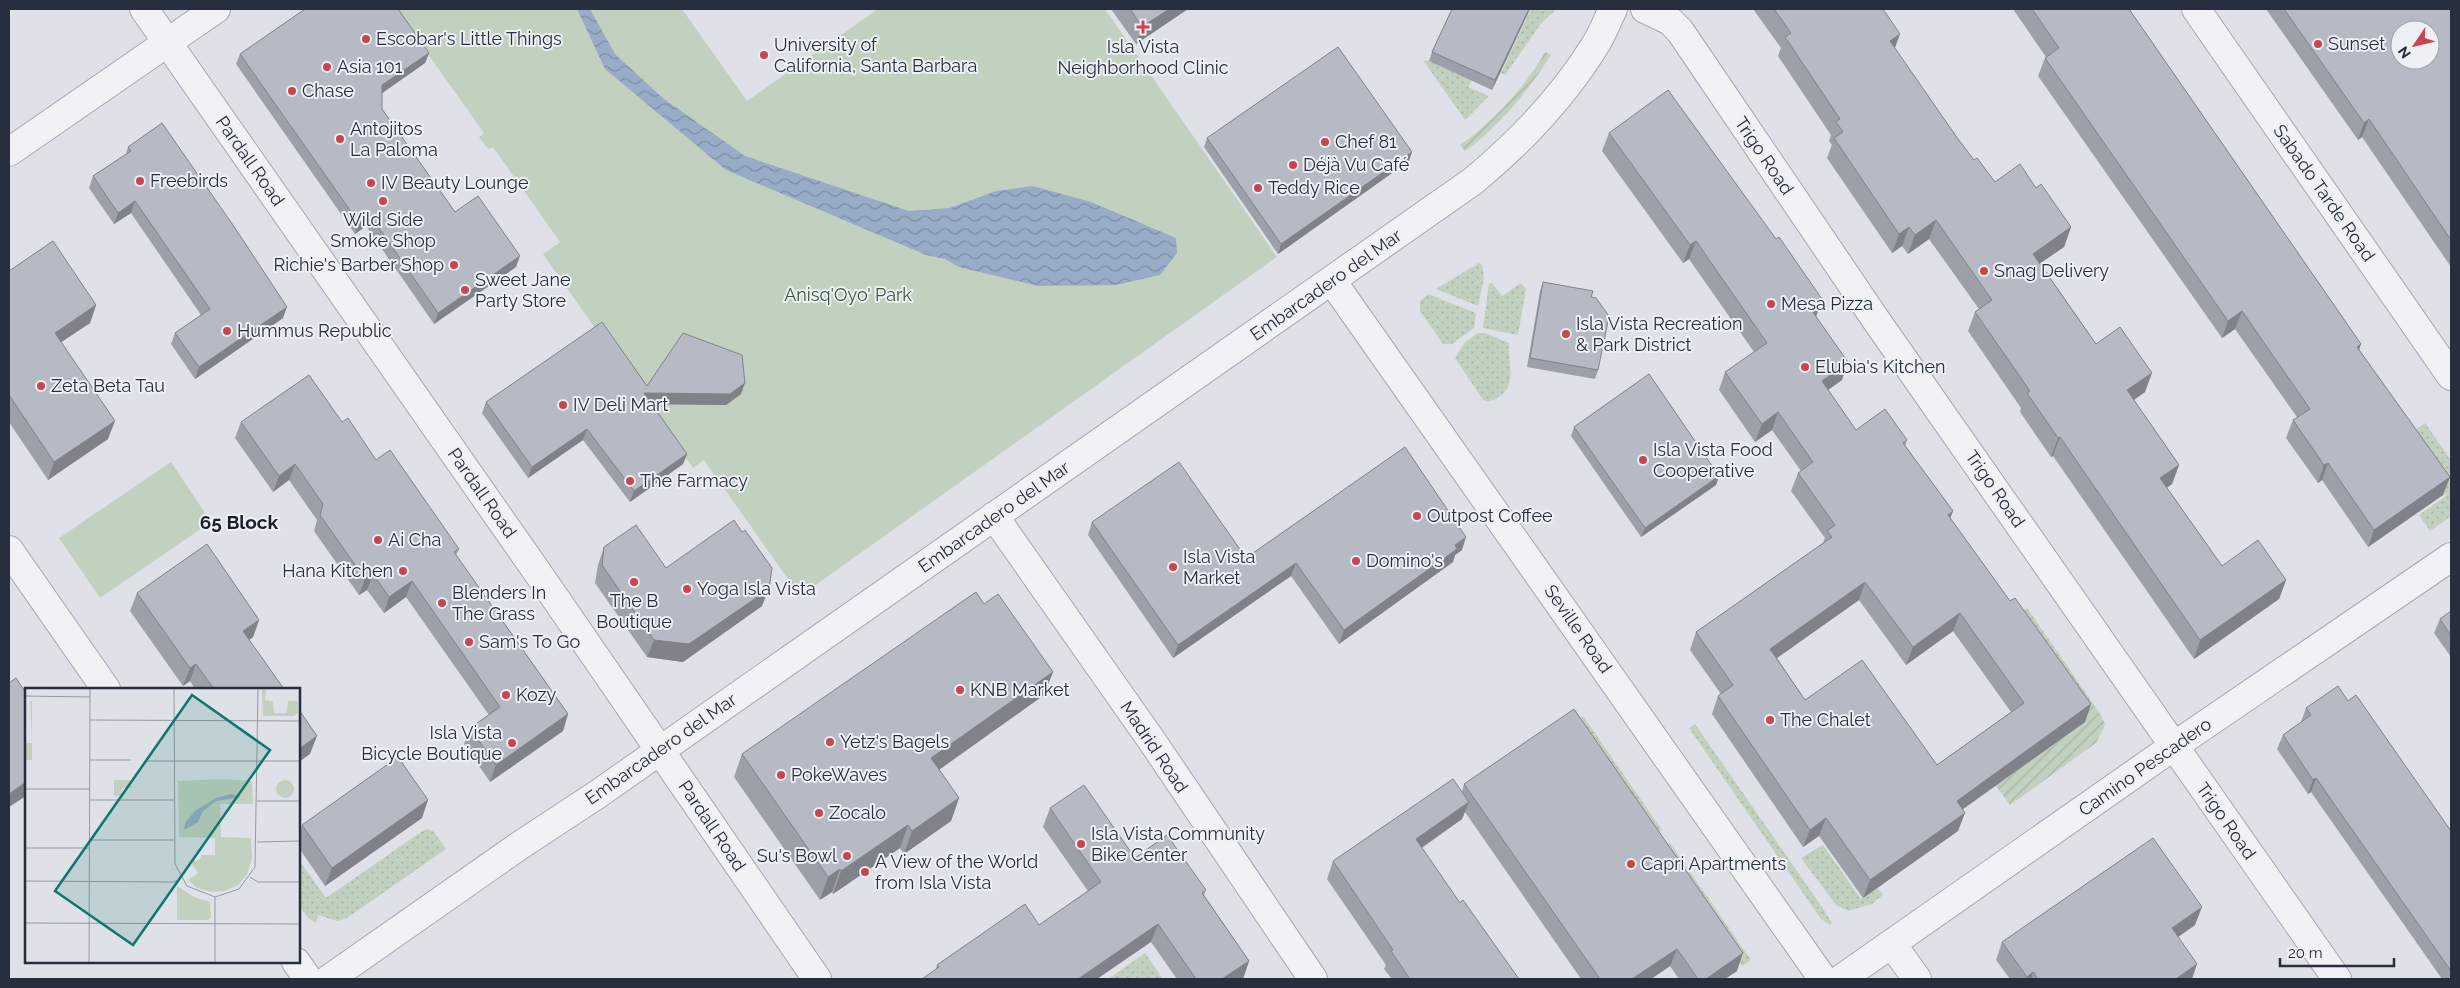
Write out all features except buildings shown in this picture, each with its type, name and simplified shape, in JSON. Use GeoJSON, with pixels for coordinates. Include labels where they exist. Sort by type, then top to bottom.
{"type":"FeatureCollection","features":[{"type":"Feature","properties":{"kind":"street","name":"Pardall Road"},"geometry":{"type":"LineString","coordinates":[[144,9],[818,979]]}},
{"type":"Feature","properties":{"kind":"street"},"geometry":{"type":"LineString","coordinates":[[9,152],[216,9]]}},
{"type":"Feature","properties":{"kind":"street","name":"Embarcadero del Mar"},"geometry":{"type":"LineString","coordinates":[[329,979],[660,750],[1473,181],[1530,130],[1595,46],[1613,9]]}},
{"type":"Feature","properties":{"kind":"street","name":"Trigo Road"},"geometry":{"type":"LineString","coordinates":[[1645,9],[1670,20],[1680,32],[1876,320],[2337,979]]}},
{"type":"Feature","properties":{"kind":"street","name":"Sabado Tarde Road"},"geometry":{"type":"LineString","coordinates":[[2196,9],[2451,376]]}},
{"type":"Feature","properties":{"kind":"street","name":"Seville Road"},"geometry":{"type":"LineString","coordinates":[[1332,281],[1822,979]]}},
{"type":"Feature","properties":{"kind":"street","name":"Madrid Road"},"geometry":{"type":"LineString","coordinates":[[994,516],[1152,741],[1313,979]]}},
{"type":"Feature","properties":{"kind":"street"},"geometry":{"type":"LineString","coordinates":[[9,550],[105,688]]}},
{"type":"Feature","properties":{"kind":"street","name":"Camino Pescadero"},"geometry":{"type":"LineString","coordinates":[[1841,979],[2174,746],[2451,557]]}},
{"type":"Feature","properties":{"kind":"street"},"geometry":{"type":"LineString","coordinates":[[1892,944],[1917,979]]}},
{"type":"Feature","properties":{"kind":"street"},"geometry":{"type":"LineString","coordinates":[[297,963],[308,979]]}},
{"type":"Feature","properties":{"kind":"green space","name":"Anisq'Oyo' Park"},"geometry":{"type":"Polygon","coordinates":[[[396,9],[682,9],[747,101],[878,9],[1105,9],[1277,257],[800,596],[704,460],[693,468],[543,254],[560,242],[493,147],[488,149],[479,137],[484,133],[396,9]]]}},
{"type":"Feature","properties":{"kind":"green space"},"geometry":{"type":"Polygon","coordinates":[[[1531,9],[1557,9],[1542,22],[1505,75],[1501,73],[1531,9]]]}},
{"type":"Feature","properties":{"kind":"green space"},"geometry":{"type":"Polygon","coordinates":[[[1545,52],[1551,55],[1523,94],[1490,131],[1465,151],[1460,145],[1484,126],[1507,103],[1528,78],[1545,52]]]}},
{"type":"Feature","properties":{"kind":"green space"},"geometry":{"type":"Polygon","coordinates":[[[1423,60],[1472,80],[1468,87],[1489,96],[1465,120],[1423,60]]]}},
{"type":"Feature","properties":{"kind":"green space"},"geometry":{"type":"Polygon","coordinates":[[[1479,263],[1482,265],[1484,278],[1478,306],[1436,289],[1479,263]]]}},
{"type":"Feature","properties":{"kind":"green space"},"geometry":{"type":"Polygon","coordinates":[[[1492,283],[1502,296],[1521,283],[1526,289],[1518,335],[1483,328],[1489,284],[1492,283]]]}},
{"type":"Feature","properties":{"kind":"green space"},"geometry":{"type":"Polygon","coordinates":[[[1428,294],[1476,313],[1474,328],[1452,344],[1443,344],[1420,311],[1420,301],[1428,294]]]}},
{"type":"Feature","properties":{"kind":"green space"},"geometry":{"type":"Polygon","coordinates":[[[1478,333],[1485,333],[1509,343],[1510,378],[1508,385],[1505,392],[1488,402],[1483,400],[1455,358],[1465,342],[1478,333]]]}},
{"type":"Feature","properties":{"kind":"green space"},"geometry":{"type":"Polygon","coordinates":[[[2425,423],[2451,460],[2451,516],[2430,531],[2419,515],[2446,496],[2405,437],[2425,423]]]}},
{"type":"Feature","properties":{"kind":"green space"},"geometry":{"type":"Polygon","coordinates":[[[171,462],[211,522],[100,598],[59,538],[171,462]]]}},
{"type":"Feature","properties":{"kind":"green space"},"geometry":{"type":"Polygon","coordinates":[[[2027,608],[2101,715],[2105,725],[2096,743],[2010,805],[1996,786],[2084,722],[2011,620],[2027,608]]]}},
{"type":"Feature","properties":{"kind":"green space"},"geometry":{"type":"Polygon","coordinates":[[[1583,716],[1662,830],[1653,837],[1574,722],[1583,716]]]}},
{"type":"Feature","properties":{"kind":"green space"},"geometry":{"type":"Polygon","coordinates":[[[1695,724],[1822,907],[1832,923],[1830,925],[1821,919],[1689,728],[1695,724]]]}},
{"type":"Feature","properties":{"kind":"green space"},"geometry":{"type":"Polygon","coordinates":[[[428,829],[434,832],[446,849],[347,918],[337,921],[318,915],[316,923],[303,910],[300,903],[300,861],[326,898],[428,829]]]}},
{"type":"Feature","properties":{"kind":"green space"},"geometry":{"type":"Polygon","coordinates":[[[1670,843],[1751,960],[1742,966],[1661,849],[1670,843]]]}},
{"type":"Feature","properties":{"kind":"green space"},"geometry":{"type":"Polygon","coordinates":[[[1823,845],[1861,899],[1878,888],[1883,895],[1872,904],[1848,911],[1836,905],[1801,858],[1823,845]]]}},
{"type":"Feature","properties":{"kind":"green space"},"geometry":{"type":"Polygon","coordinates":[[[1145,953],[1163,979],[1108,979],[1145,953]]]}},
{"type":"Feature","properties":{"kind":"water"},"geometry":{"type":"Polygon","coordinates":[[[577,9],[590,9],[615,54],[664,99],[745,156],[909,211],[950,208],[996,191],[1033,186],[1091,202],[1176,238],[1177,253],[1160,275],[1116,285],[1038,286],[959,267],[945,259],[926,255],[726,170],[605,69],[577,9]]]}},
{"type":"Feature","properties":{"kind":"place","name":"Isla Vista Neighborhood Clinic"},"geometry":{"type":"Point","coordinates":[1143,27]}},
{"type":"Feature","properties":{"kind":"place","name":"Escobar's Little Things"},"geometry":{"type":"Point","coordinates":[366,39]}},
{"type":"Feature","properties":{"kind":"place","name":"Sunset"},"geometry":{"type":"Point","coordinates":[2318,44]}},
{"type":"Feature","properties":{"kind":"place","name":"University of California, Santa Barbara"},"geometry":{"type":"Point","coordinates":[764,55]}},
{"type":"Feature","properties":{"kind":"place","name":"Asia 101"},"geometry":{"type":"Point","coordinates":[327,67]}},
{"type":"Feature","properties":{"kind":"place","name":"Chase"},"geometry":{"type":"Point","coordinates":[292,91]}},
{"type":"Feature","properties":{"kind":"place","name":"Antojitos La Paloma"},"geometry":{"type":"Point","coordinates":[340,139]}},
{"type":"Feature","properties":{"kind":"place","name":"Chef 81"},"geometry":{"type":"Point","coordinates":[1325,142]}},
{"type":"Feature","properties":{"kind":"place","name":"Déjà Vu Café"},"geometry":{"type":"Point","coordinates":[1293,165]}},
{"type":"Feature","properties":{"kind":"place","name":"Freebirds"},"geometry":{"type":"Point","coordinates":[140,181]}},
{"type":"Feature","properties":{"kind":"place","name":"IV Beauty Lounge"},"geometry":{"type":"Point","coordinates":[371,183]}},
{"type":"Feature","properties":{"kind":"place","name":"Teddy Rice"},"geometry":{"type":"Point","coordinates":[1258,188]}},
{"type":"Feature","properties":{"kind":"place","name":"Wild Side Smoke Shop"},"geometry":{"type":"Point","coordinates":[383,201]}},
{"type":"Feature","properties":{"kind":"place","name":"Richie's Barber Shop"},"geometry":{"type":"Point","coordinates":[454,265]}},
{"type":"Feature","properties":{"kind":"place","name":"Snag Delivery"},"geometry":{"type":"Point","coordinates":[1984,271]}},
{"type":"Feature","properties":{"kind":"place","name":"Sweet Jane Party Store"},"geometry":{"type":"Point","coordinates":[465,290]}},
{"type":"Feature","properties":{"kind":"place","name":"Mesa Pizza"},"geometry":{"type":"Point","coordinates":[1771,304]}},
{"type":"Feature","properties":{"kind":"place","name":"Hummus Republic"},"geometry":{"type":"Point","coordinates":[227,331]}},
{"type":"Feature","properties":{"kind":"place","name":"Isla Vista Recreation & Park District"},"geometry":{"type":"Point","coordinates":[1566,334]}},
{"type":"Feature","properties":{"kind":"place","name":"Elubia's Kitchen"},"geometry":{"type":"Point","coordinates":[1805,367]}},
{"type":"Feature","properties":{"kind":"place","name":"Zeta Beta Tau"},"geometry":{"type":"Point","coordinates":[41,386]}},
{"type":"Feature","properties":{"kind":"place","name":"IV Deli Mart"},"geometry":{"type":"Point","coordinates":[563,405]}},
{"type":"Feature","properties":{"kind":"place","name":"Isla Vista Food Cooperative"},"geometry":{"type":"Point","coordinates":[1643,460]}},
{"type":"Feature","properties":{"kind":"place","name":"The Farmacy"},"geometry":{"type":"Point","coordinates":[630,481]}},
{"type":"Feature","properties":{"kind":"place","name":"Outpost Coffee"},"geometry":{"type":"Point","coordinates":[1417,516]}},
{"type":"Feature","properties":{"kind":"place","name":"Ai Cha"},"geometry":{"type":"Point","coordinates":[378,540]}},
{"type":"Feature","properties":{"kind":"place","name":"Domino's"},"geometry":{"type":"Point","coordinates":[1356,561]}},
{"type":"Feature","properties":{"kind":"place","name":"Isla Vista Market"},"geometry":{"type":"Point","coordinates":[1173,567]}},
{"type":"Feature","properties":{"kind":"place","name":"Hana Kitchen"},"geometry":{"type":"Point","coordinates":[403,571]}},
{"type":"Feature","properties":{"kind":"place","name":"The B Boutique"},"geometry":{"type":"Point","coordinates":[634,582]}},
{"type":"Feature","properties":{"kind":"place","name":"Yoga Isla Vista"},"geometry":{"type":"Point","coordinates":[687,589]}},
{"type":"Feature","properties":{"kind":"place","name":"Blenders In The Grass"},"geometry":{"type":"Point","coordinates":[442,603]}},
{"type":"Feature","properties":{"kind":"place","name":"Sam's To Go"},"geometry":{"type":"Point","coordinates":[469,642]}},
{"type":"Feature","properties":{"kind":"place","name":"KNB Market"},"geometry":{"type":"Point","coordinates":[960,690]}},
{"type":"Feature","properties":{"kind":"place","name":"Kozy"},"geometry":{"type":"Point","coordinates":[506,695]}},
{"type":"Feature","properties":{"kind":"place","name":"The Chalet"},"geometry":{"type":"Point","coordinates":[1770,720]}},
{"type":"Feature","properties":{"kind":"place","name":"Yetz's Bagels"},"geometry":{"type":"Point","coordinates":[830,742]}},
{"type":"Feature","properties":{"kind":"place","name":"Isla Vista Bicycle Boutique"},"geometry":{"type":"Point","coordinates":[512,743]}},
{"type":"Feature","properties":{"kind":"place","name":"PokeWaves"},"geometry":{"type":"Point","coordinates":[781,775]}},
{"type":"Feature","properties":{"kind":"place","name":"Zocalo"},"geometry":{"type":"Point","coordinates":[819,813]}},
{"type":"Feature","properties":{"kind":"place","name":"Isla Vista Community Bike Center"},"geometry":{"type":"Point","coordinates":[1081,844]}},
{"type":"Feature","properties":{"kind":"place","name":"Su's Bowl"},"geometry":{"type":"Point","coordinates":[847,856]}},
{"type":"Feature","properties":{"kind":"place","name":"Capri Apartments"},"geometry":{"type":"Point","coordinates":[1631,864]}},
{"type":"Feature","properties":{"kind":"place","name":"A View of the World from Isla Vista"},"geometry":{"type":"Point","coordinates":[865,872]}},
{"type":"Feature","properties":{"kind":"district","name":"65 Block"},"geometry":{"type":"Point","coordinates":[239,522]}}]}
